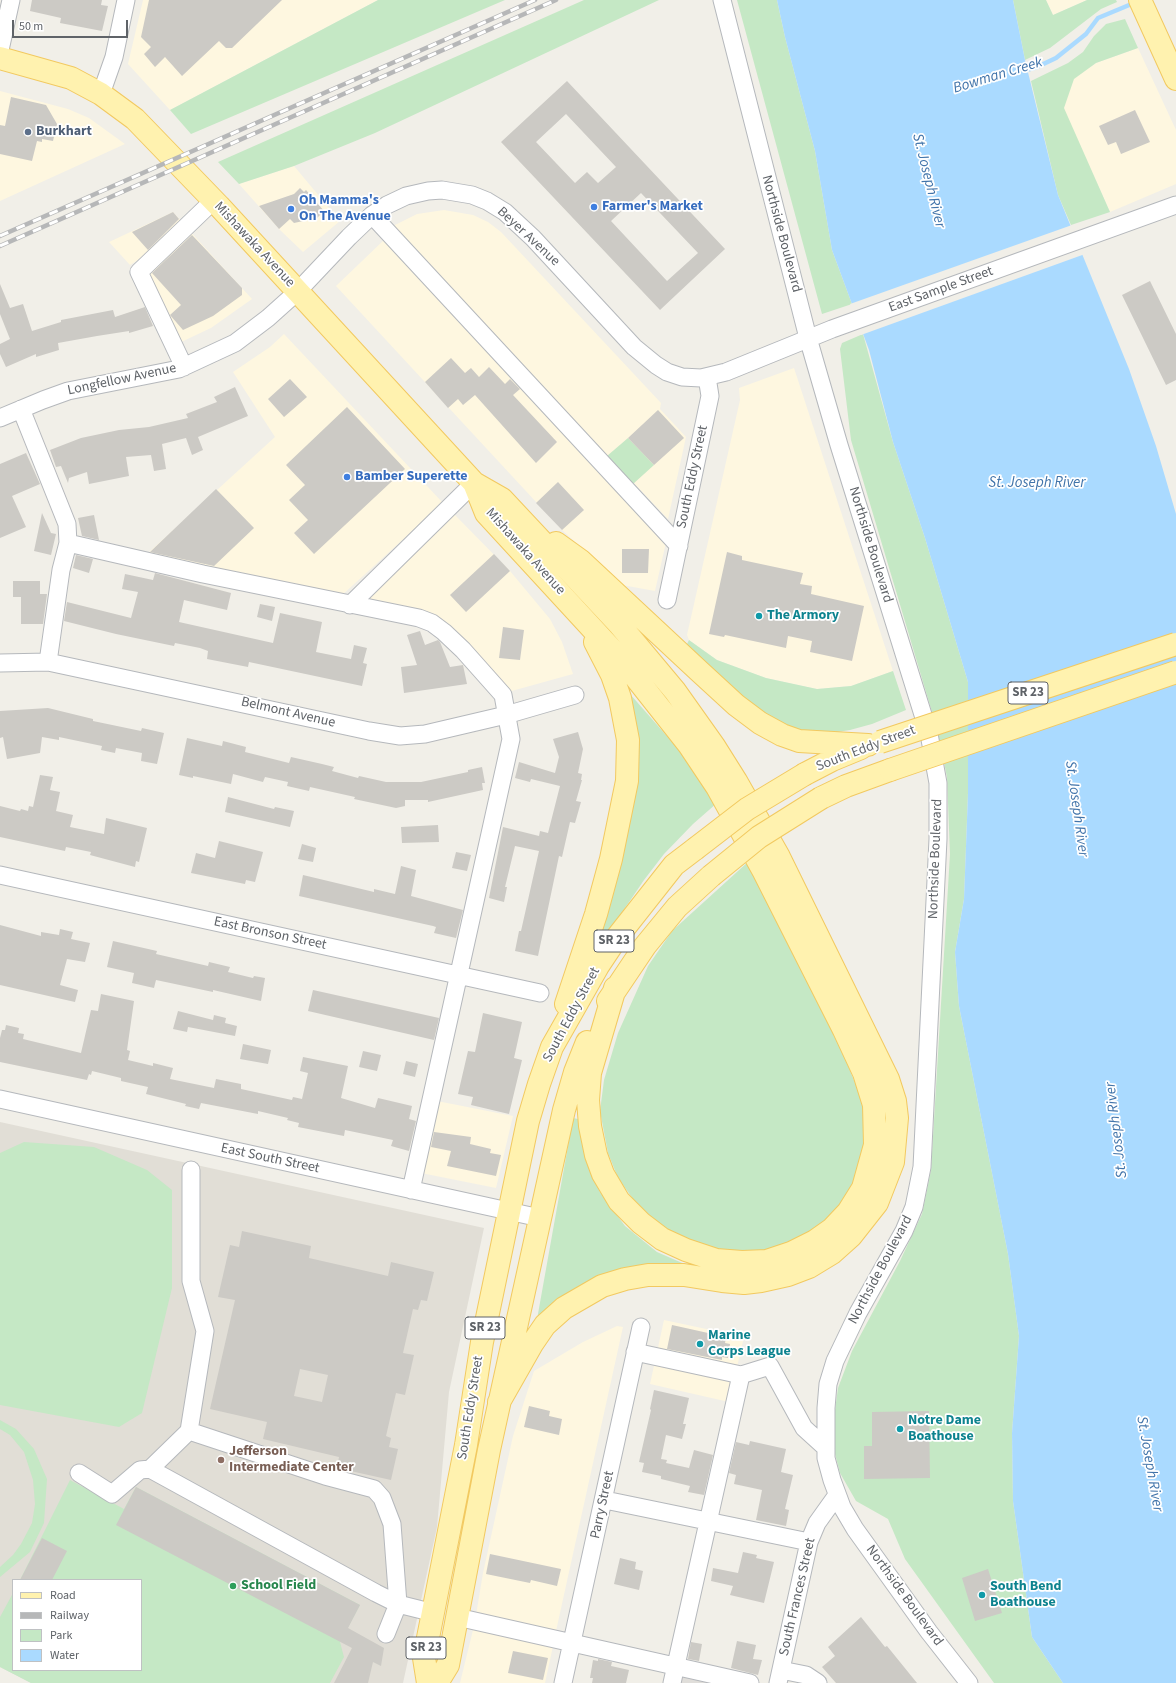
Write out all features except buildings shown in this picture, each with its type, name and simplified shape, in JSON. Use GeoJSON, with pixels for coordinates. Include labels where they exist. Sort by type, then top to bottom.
{"type":"FeatureCollection","features":[{"type":"Feature","properties":{"kind":"main road"},"geometry":{"type":"LineString","coordinates":[[1144,8],[1176,79]]}},
{"type":"Feature","properties":{"kind":"main road","name":"Mishawaka Avenue"},"geometry":{"type":"LineString","coordinates":[[0,58],[71,78],[101,94],[135,119],[474,483],[502,499],[516,514]]}},
{"type":"Feature","properties":{"kind":"main road","name":"Mishawaka Avenue"},"geometry":{"type":"LineString","coordinates":[[474,483],[486,513],[629,668],[689,745],[717,787],[764,872],[844,1030],[864,1073],[874,1105],[875,1145],[863,1188],[848,1212],[832,1229],[815,1241],[791,1253],[766,1261],[742,1262],[716,1260],[686,1250],[662,1239],[641,1223],[620,1201],[603,1174],[596,1155],[590,1126],[588,1100],[590,1074],[615,988]]}},
{"type":"Feature","properties":{"kind":"main road"},"geometry":{"type":"LineString","coordinates":[[516,514],[581,561],[715,686],[760,723],[782,735],[799,741],[874,744]]}},
{"type":"Feature","properties":{"kind":"main road"},"geometry":{"type":"LineString","coordinates":[[499,1402],[532,1344],[545,1325],[564,1308],[583,1295],[602,1286],[625,1279],[654,1275],[684,1276],[722,1282],[744,1283],[761,1281],[788,1275],[810,1267],[832,1253],[850,1236],[877,1204],[893,1162],[897,1118],[895,1102],[888,1079],[875,1049],[779,857],[714,746],[660,672],[619,624],[516,514]]}},
{"type":"Feature","properties":{"kind":"main road"},"geometry":{"type":"LineString","coordinates":[[552,1047],[600,900],[622,810],[627,774],[628,740],[620,698],[612,674],[583,617]]}},
{"type":"Feature","properties":{"kind":"main road","name":"South Eddy Street"},"geometry":{"type":"LineString","coordinates":[[428,1683],[424,1658],[466,1445],[482,1342],[528,1121],[552,1047],[598,966],[618,936],[674,865],[747,809],[805,774],[832,760],[874,744],[1176,644]]}},
{"type":"Feature","properties":{"kind":"main road","name":"South Eddy Street"},"geometry":{"type":"LineString","coordinates":[[437,1683],[448,1664],[499,1402],[564,1110],[575,1072],[592,1027],[615,988],[645,946],[668,918],[711,876],[759,837],[821,798],[846,786],[890,770],[1173,674]]}},
{"type":"Feature","properties":{"kind":"street"},"geometry":{"type":"LineString","coordinates":[[0,50],[10,0]]}},
{"type":"Feature","properties":{"kind":"street"},"geometry":{"type":"LineString","coordinates":[[101,94],[114,57],[126,0]]}},
{"type":"Feature","properties":{"kind":"street","name":"Northside Boulevard"},"geometry":{"type":"LineString","coordinates":[[722,0],[808,338],[838,445],[929,734],[938,783],[939,803],[936,878],[920,1174],[914,1207],[904,1230],[858,1313],[835,1361],[828,1384],[826,1408],[826,1448],[832,1480],[842,1507],[863,1540],[929,1632],[969,1683]]}},
{"type":"Feature","properties":{"kind":"street","name":"Beyer Avenue"},"geometry":{"type":"LineString","coordinates":[[296,292],[349,236],[372,215],[387,205],[406,196],[428,191],[459,192],[487,201],[505,212],[528,233],[634,347],[656,365],[667,372],[682,377],[707,377]]}},
{"type":"Feature","properties":{"kind":"street"},"geometry":{"type":"LineString","coordinates":[[184,367],[139,272],[213,201]]}},
{"type":"Feature","properties":{"kind":"street","name":"East Sample Street"},"geometry":{"type":"LineString","coordinates":[[707,377],[726,372],[832,329],[1176,205]]}},
{"type":"Feature","properties":{"kind":"street"},"geometry":{"type":"LineString","coordinates":[[372,215],[679,546]]}},
{"type":"Feature","properties":{"kind":"street","name":"Longfellow Avenue"},"geometry":{"type":"LineString","coordinates":[[0,418],[68,391],[149,376],[184,367],[235,343],[268,318],[296,292]]}},
{"type":"Feature","properties":{"kind":"street","name":"South Eddy Street"},"geometry":{"type":"LineString","coordinates":[[667,600],[710,396],[707,377]]}},
{"type":"Feature","properties":{"kind":"street"},"geometry":{"type":"LineString","coordinates":[[21,409],[67,524],[68,543],[61,570],[48,662]]}},
{"type":"Feature","properties":{"kind":"street"},"geometry":{"type":"LineString","coordinates":[[350,604],[474,483]]}},
{"type":"Feature","properties":{"kind":"street"},"geometry":{"type":"LineString","coordinates":[[68,543],[419,618],[438,628],[463,650],[503,695],[511,738],[411,1190]]}},
{"type":"Feature","properties":{"kind":"street","name":"Belmont Avenue"},"geometry":{"type":"LineString","coordinates":[[0,663],[48,662],[369,732],[400,736],[425,734],[506,715],[575,695]]}},
{"type":"Feature","properties":{"kind":"street","name":"East Bronson Street"},"geometry":{"type":"LineString","coordinates":[[0,875],[540,993]]}},
{"type":"Feature","properties":{"kind":"street","name":"East South Street"},"geometry":{"type":"LineString","coordinates":[[0,1099],[540,1218]]}},
{"type":"Feature","properties":{"kind":"street"},"geometry":{"type":"LineString","coordinates":[[150,1469],[189,1431],[205,1331],[191,1281],[191,1170]]}},
{"type":"Feature","properties":{"kind":"street","name":"Parry Street"},"geometry":{"type":"LineString","coordinates":[[564,1683],[641,1327]]}},
{"type":"Feature","properties":{"kind":"street"},"geometry":{"type":"LineString","coordinates":[[635,1352],[741,1375],[770,1366],[804,1428],[826,1448]]}},
{"type":"Feature","properties":{"kind":"street"},"geometry":{"type":"LineString","coordinates":[[674,1675],[741,1375]]}},
{"type":"Feature","properties":{"kind":"street"},"geometry":{"type":"LineString","coordinates":[[189,1431],[319,1474],[374,1489],[382,1498],[392,1524],[398,1604],[386,1634]]}},
{"type":"Feature","properties":{"kind":"street"},"geometry":{"type":"LineString","coordinates":[[79,1473],[112,1494],[140,1470],[150,1469],[398,1604],[434,1613]]}},
{"type":"Feature","properties":{"kind":"street","name":"South Frances Street"},"geometry":{"type":"LineString","coordinates":[[780,1676],[809,1542],[817,1523],[837,1494]]}},
{"type":"Feature","properties":{"kind":"street"},"geometry":{"type":"LineString","coordinates":[[604,1500],[809,1542]]}},
{"type":"Feature","properties":{"kind":"street"},"geometry":{"type":"LineString","coordinates":[[457,1618],[573,1642],[674,1675],[750,1683]]}},
{"type":"Feature","properties":{"kind":"street"},"geometry":{"type":"LineString","coordinates":[[780,1676],[806,1675],[818,1683]]}},
{"type":"Feature","properties":{"kind":"shaded area"},"geometry":{"type":"Polygon","coordinates":[[[143,0],[378,0],[170,110],[128,64],[143,0]]]}},
{"type":"Feature","properties":{"kind":"shaded area"},"geometry":{"type":"Polygon","coordinates":[[[1046,0],[1087,0],[1053,15],[1046,0]]]}},
{"type":"Feature","properties":{"kind":"shaded area"},"geometry":{"type":"Polygon","coordinates":[[[1138,48],[1176,130],[1176,184],[1110,212],[1063,108],[1073,79],[1096,63],[1138,48]]]}},
{"type":"Feature","properties":{"kind":"shaded area"},"geometry":{"type":"Polygon","coordinates":[[[0,91],[68,109],[89,118],[125,144],[0,201],[0,91]]]}},
{"type":"Feature","properties":{"kind":"shaded area"},"geometry":{"type":"Polygon","coordinates":[[[294,166],[340,221],[303,252],[279,229],[239,184],[294,166]]]}},
{"type":"Feature","properties":{"kind":"shaded area"},"geometry":{"type":"Polygon","coordinates":[[[444,210],[473,215],[488,222],[501,232],[661,403],[660,409],[686,437],[668,519],[391,227],[417,214],[444,210]]]}},
{"type":"Feature","properties":{"kind":"shaded area"},"geometry":{"type":"Polygon","coordinates":[[[173,212],[183,223],[150,252],[130,265],[109,242],[173,212]]]}},
{"type":"Feature","properties":{"kind":"shaded area"},"geometry":{"type":"Polygon","coordinates":[[[187,228],[252,299],[211,328],[179,343],[143,271],[187,228]]]}},
{"type":"Feature","properties":{"kind":"shaded area"},"geometry":{"type":"Polygon","coordinates":[[[385,239],[667,538],[655,591],[622,585],[562,530],[336,286],[385,239]]]}},
{"type":"Feature","properties":{"kind":"shaded area"},"geometry":{"type":"Polygon","coordinates":[[[284,334],[443,503],[341,596],[147,554],[275,437],[233,372],[270,347],[284,334]]]}},
{"type":"Feature","properties":{"kind":"shaded area"},"geometry":{"type":"Polygon","coordinates":[[[794,368],[893,671],[851,686],[817,689],[766,678],[717,660],[689,640],[687,635],[740,400],[739,388],[794,368]]]}},
{"type":"Feature","properties":{"kind":"shaded area"},"geometry":{"type":"Polygon","coordinates":[[[452,512],[510,571],[550,619],[562,642],[573,674],[508,692],[456,636],[362,602],[452,512]]]}},
{"type":"Feature","properties":{"kind":"shaded area"},"geometry":{"type":"Polygon","coordinates":[[[437,1101],[513,1116],[496,1188],[421,1173],[437,1101]]]}},
{"type":"Feature","properties":{"kind":"shaded area","name":"Jefferson Intermediate Center"},"geometry":{"type":"Polygon","coordinates":[[[0,1122],[484,1228],[449,1392],[437,1527],[403,1683],[31,1683],[0,1667],[0,1122]]]}},
{"type":"Feature","properties":{"kind":"shaded area"},"geometry":{"type":"Polygon","coordinates":[[[664,1320],[744,1337],[729,1402],[650,1384],[664,1320]]]}},
{"type":"Feature","properties":{"kind":"shaded area"},"geometry":{"type":"Polygon","coordinates":[[[617,1326],[623,1327],[556,1631],[476,1615],[483,1573],[513,1436],[534,1371],[583,1342],[617,1326]]]}},
{"type":"Feature","properties":{"kind":"shaded area"},"geometry":{"type":"Polygon","coordinates":[[[473,1630],[553,1646],[545,1683],[460,1683],[473,1630]]]}},
{"type":"Feature","properties":{"kind":"shaded area"},"geometry":{"type":"Polygon","coordinates":[[[680,1674],[718,1683],[678,1683],[680,1674]]]}},
{"type":"Feature","properties":{"kind":"green space"},"geometry":{"type":"Polygon","coordinates":[[[378,0],[505,0],[191,134],[170,110],[378,0]]]}},
{"type":"Feature","properties":{"kind":"green space"},"geometry":{"type":"Polygon","coordinates":[[[584,0],[659,0],[375,133],[294,166],[239,184],[218,162],[584,0]]]}},
{"type":"Feature","properties":{"kind":"green space"},"geometry":{"type":"Polygon","coordinates":[[[737,0],[777,0],[785,37],[815,151],[832,250],[852,304],[822,314],[737,0]]]}},
{"type":"Feature","properties":{"kind":"green space"},"geometry":{"type":"Polygon","coordinates":[[[1013,0],[1046,0],[1053,15],[1087,0],[1116,0],[1117,2],[1101,9],[1050,48],[1025,60],[1013,0]]]}},
{"type":"Feature","properties":{"kind":"green space"},"geometry":{"type":"Polygon","coordinates":[[[1125,19],[1138,48],[1096,63],[1074,79],[1064,108],[1110,212],[1071,225],[1058,195],[1031,81],[1068,63],[1083,52],[1094,36],[1106,24],[1125,19]]]}},
{"type":"Feature","properties":{"kind":"green space"},"geometry":{"type":"Polygon","coordinates":[[[863,334],[893,442],[925,538],[968,682],[968,793],[964,899],[955,952],[959,1006],[1008,1254],[1019,1336],[1012,1433],[1013,1501],[1032,1637],[1063,1683],[994,1683],[905,1559],[888,1519],[856,1501],[840,1473],[835,1454],[835,1410],[838,1388],[852,1351],[900,1261],[922,1214],[931,1170],[950,854],[947,777],[937,729],[851,440],[840,349],[842,343],[863,334]]]}},
{"type":"Feature","properties":{"kind":"green space"},"geometry":{"type":"Polygon","coordinates":[[[628,438],[654,465],[633,484],[607,456],[628,438]]]}},
{"type":"Feature","properties":{"kind":"green space"},"geometry":{"type":"Polygon","coordinates":[[[689,640],[717,660],[766,678],[817,689],[851,686],[893,671],[906,710],[872,724],[850,730],[825,734],[801,733],[758,713],[685,648],[689,640]]]}},
{"type":"Feature","properties":{"kind":"green space"},"geometry":{"type":"Polygon","coordinates":[[[630,694],[687,759],[717,803],[693,824],[664,854],[644,880],[604,939],[597,938],[630,694]]]}},
{"type":"Feature","properties":{"kind":"green space"},"geometry":{"type":"Polygon","coordinates":[[[749,861],[839,1044],[865,1107],[867,1131],[853,1189],[831,1217],[803,1238],[752,1254],[723,1253],[689,1243],[658,1224],[633,1199],[618,1178],[608,1153],[600,1111],[604,1080],[618,1033],[648,966],[672,931],[749,861]]]}},
{"type":"Feature","properties":{"kind":"green space"},"geometry":{"type":"Polygon","coordinates":[[[573,1118],[578,1119],[590,1171],[600,1192],[625,1226],[657,1252],[696,1269],[658,1268],[536,1325],[573,1118]]]}},
{"type":"Feature","properties":{"kind":"green space"},"geometry":{"type":"Polygon","coordinates":[[[24,1142],[94,1147],[147,1170],[172,1190],[172,1288],[142,1413],[119,1427],[0,1405],[0,1153],[24,1142]]]}},
{"type":"Feature","properties":{"kind":"green space"},"geometry":{"type":"Polygon","coordinates":[[[0,1420],[16,1429],[34,1449],[47,1479],[44,1523],[30,1552],[0,1577],[0,1567],[13,1555],[21,1544],[32,1523],[35,1504],[33,1480],[24,1452],[10,1435],[0,1429],[0,1420]]]}},
{"type":"Feature","properties":{"kind":"green space","name":"School Field"},"geometry":{"type":"Polygon","coordinates":[[[70,1480],[124,1509],[136,1487],[360,1605],[340,1642],[344,1657],[330,1683],[31,1683],[0,1667],[0,1617],[12,1595],[12,1671],[142,1671],[142,1579],[20,1579],[70,1480]]]}},
{"type":"Feature","properties":{"kind":"water","name":"St. Joseph River"},"geometry":{"type":"Polygon","coordinates":[[[777,0],[1013,0],[1025,60],[1058,195],[1129,369],[1156,446],[1176,514],[1176,1683],[1063,1683],[1032,1637],[1013,1501],[1012,1433],[1019,1336],[1008,1254],[959,1006],[955,952],[964,899],[968,793],[968,682],[925,538],[893,442],[869,350],[832,250],[815,151],[785,37],[777,0]]]}},
{"type":"Feature","properties":{"kind":"pier"},"geometry":{"type":"Polygon","coordinates":[[[1072,225],[1085,254],[861,335],[850,304],[1072,225]]]}},
{"type":"Feature","properties":{"kind":"waterway","name":"Bowman Creek"},"geometry":{"type":"LineString","coordinates":[[1023,71],[1037,67],[1056,58],[1086,34],[1098,18],[1134,3]]}},
{"type":"Feature","properties":{"kind":"railway"},"geometry":{"type":"LineString","coordinates":[[0,236],[535,0]]}},
{"type":"Feature","properties":{"kind":"railway"},"geometry":{"type":"LineString","coordinates":[[0,246],[556,0]]}},
{"type":"Feature","properties":{"kind":"place","name":"Burkhart"},"geometry":{"type":"Point","coordinates":[28,132]}},
{"type":"Feature","properties":{"kind":"place","name":"Farmer's Market"},"geometry":{"type":"Point","coordinates":[594,207]}},
{"type":"Feature","properties":{"kind":"place","name":"Oh Mamma's On The Avenue"},"geometry":{"type":"Point","coordinates":[291,209]}},
{"type":"Feature","properties":{"kind":"place","name":"Bamber Superette"},"geometry":{"type":"Point","coordinates":[347,477]}},
{"type":"Feature","properties":{"kind":"place","name":"The Armory"},"geometry":{"type":"Point","coordinates":[759,616]}},
{"type":"Feature","properties":{"kind":"place","name":"Marine Corps League"},"geometry":{"type":"Point","coordinates":[700,1344]}},
{"type":"Feature","properties":{"kind":"place","name":"Notre Dame Boathouse"},"geometry":{"type":"Point","coordinates":[900,1429]}},
{"type":"Feature","properties":{"kind":"place","name":"Jefferson Intermediate Center"},"geometry":{"type":"Point","coordinates":[221,1460]}},
{"type":"Feature","properties":{"kind":"place","name":"School Field"},"geometry":{"type":"Point","coordinates":[233,1586]}},
{"type":"Feature","properties":{"kind":"place","name":"South Bend Boathouse"},"geometry":{"type":"Point","coordinates":[982,1595]}}]}
